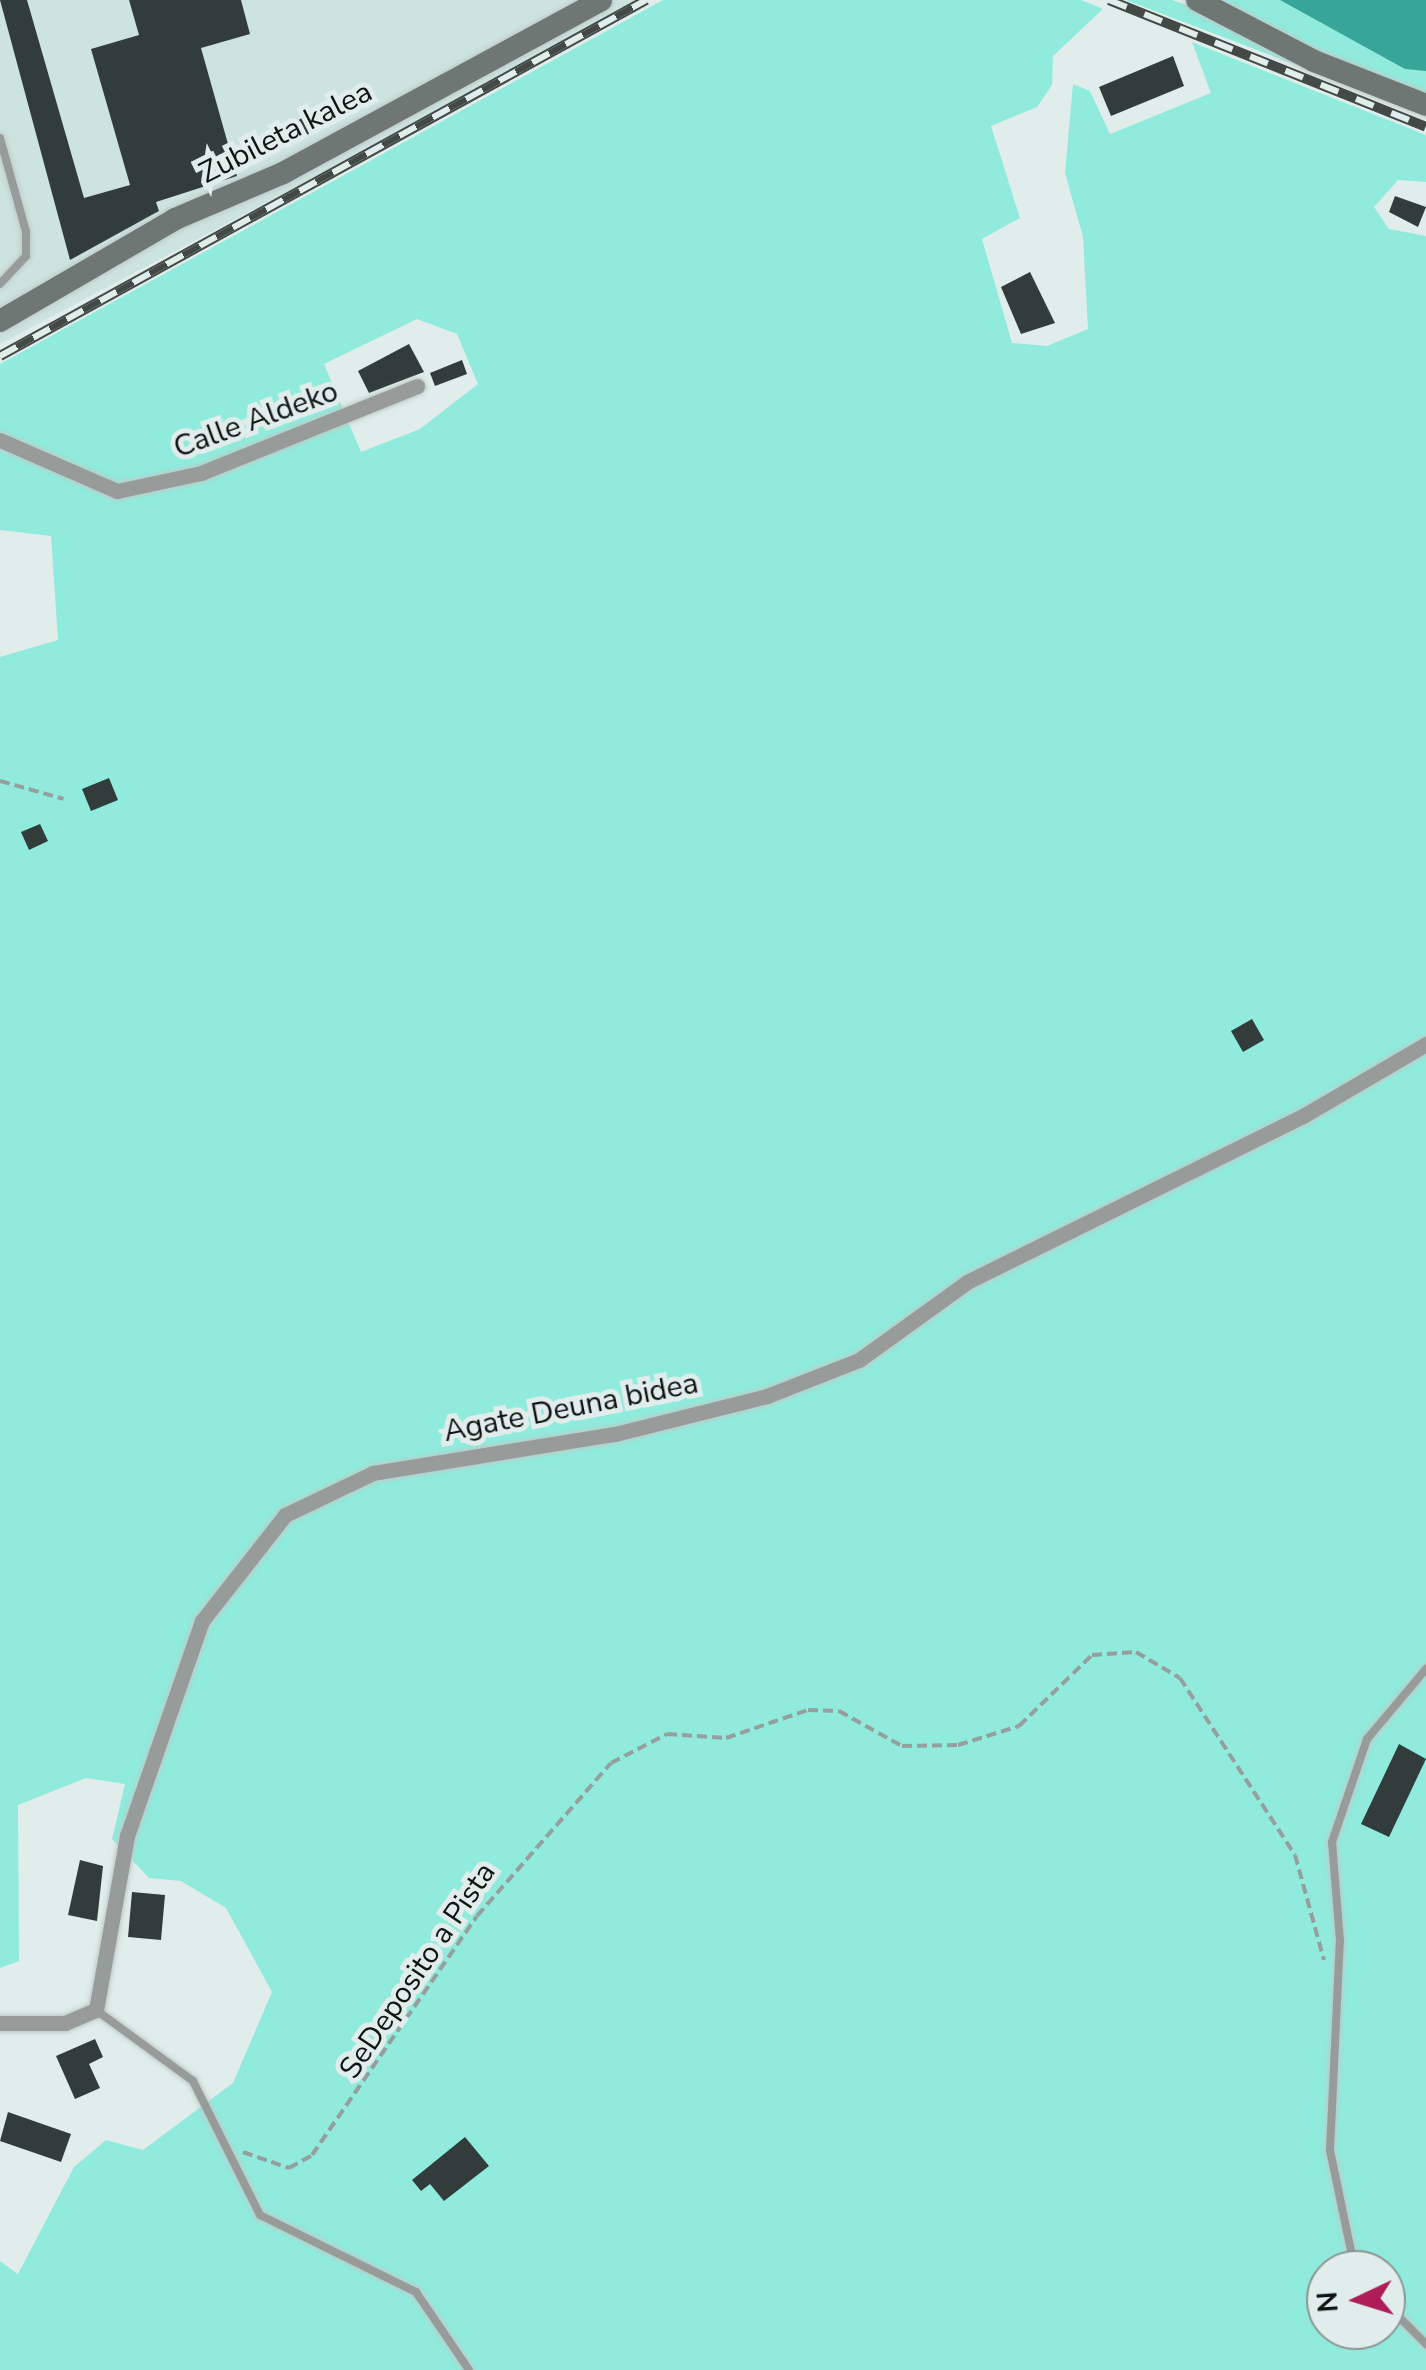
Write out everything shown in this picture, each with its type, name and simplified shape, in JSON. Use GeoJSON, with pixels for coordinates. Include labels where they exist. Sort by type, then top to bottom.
{"type":"FeatureCollection","features":[{"type":"Feature","properties":{"kind":"street","name":"Zubileta kalea"},"geometry":{"type":"LineString","coordinates":[[0,321],[174,219],[283,172],[601,0]]}},
{"type":"Feature","properties":{"kind":"street"},"geometry":{"type":"LineString","coordinates":[[1197,0],[1426,105]]}},
{"type":"Feature","properties":{"kind":"street","name":"Calle Aldeko"},"geometry":{"type":"LineString","coordinates":[[0,440],[117,491],[201,473],[416,386]]}},
{"type":"Feature","properties":{"kind":"street","name":"Agate Deuna bidea"},"geometry":{"type":"LineString","coordinates":[[96,2010],[127,1836],[202,1621],[285,1515],[372,1472],[614,1434],[767,1396],[859,1360],[967,1282],[1303,1116],[1426,1044]]}},
{"type":"Feature","properties":{"kind":"street"},"geometry":{"type":"LineString","coordinates":[[0,2023],[64,2023],[96,2010]]}},
{"type":"Feature","properties":{"kind":"lane"},"geometry":{"type":"LineString","coordinates":[[0,138],[26,232],[26,256],[0,284]]}},
{"type":"Feature","properties":{"kind":"lane"},"geometry":{"type":"LineString","coordinates":[[1352,2250],[1330,2150],[1336,1810],[1367,1739],[1426,1668]]}},
{"type":"Feature","properties":{"kind":"lane"},"geometry":{"type":"LineString","coordinates":[[96,2010],[193,2081],[260,2214],[416,2292],[469,2370]]}},
{"type":"Feature","properties":{"kind":"lane"},"geometry":{"type":"LineString","coordinates":[[1406,2324],[1426,2344]]}},
{"type":"Feature","properties":{"kind":"path"},"geometry":{"type":"LineString","coordinates":[[0,781],[64,799]]}},
{"type":"Feature","properties":{"kind":"path","name":"SeDeposito a Pista"},"geometry":{"type":"LineString","coordinates":[[220,2134],[254,2161],[289,2168],[312,2155],[476,1916],[611,1763],[668,1734],[726,1738],[808,1710],[839,1710],[902,1746],[958,1745],[1019,1726],[1092,1655],[1136,1652],[1180,1678],[1294,1855],[1334,2004]]}},
{"type":"Feature","properties":{"kind":"shaded area"},"geometry":{"type":"Polygon","coordinates":[[[0,0],[648,0],[0,344],[0,0]]]}},
{"type":"Feature","properties":{"kind":"shaded area"},"geometry":{"type":"Polygon","coordinates":[[[663,0],[1081,0],[1103,9],[1053,56],[1052,85],[1037,107],[991,126],[1020,218],[982,239],[1012,343],[1047,346],[1088,329],[1083,237],[1065,173],[1073,84],[1090,91],[1110,134],[1211,93],[1192,42],[1426,135],[1426,182],[1398,180],[1374,207],[1389,229],[1426,236],[1426,2370],[0,2370],[0,2261],[18,2274],[74,2167],[106,2140],[143,2150],[233,2083],[272,1992],[226,1908],[181,1881],[149,1878],[112,1839],[125,1784],[86,1778],[18,1805],[19,1961],[0,1968],[0,657],[58,640],[51,536],[0,530],[0,364],[663,0]],[[417,319],[324,364],[361,452],[420,429],[478,384],[457,334],[417,319]]]}},
{"type":"Feature","properties":{"kind":"shaded area"},"geometry":{"type":"Polygon","coordinates":[[[1126,0],[1172,0],[1223,18],[1299,66],[1126,0]]]}},
{"type":"Feature","properties":{"kind":"shaded area"},"geometry":{"type":"Polygon","coordinates":[[[1222,0],[1280,0],[1426,71],[1426,98],[1311,52],[1222,0]]]}},
{"type":"Feature","properties":{"kind":"shaded area"},"geometry":{"type":"Polygon","coordinates":[[[1280,0],[1426,0],[1426,71],[1405,69],[1280,0]]]}},
{"type":"Feature","properties":{"kind":"building"},"geometry":{"type":"Polygon","coordinates":[[[0,0],[27,0],[84,198],[130,185],[91,49],[139,35],[129,0],[241,0],[250,34],[201,48],[237,176],[156,202],[159,211],[70,260],[0,0]]]}},
{"type":"Feature","properties":{"kind":"building"},"geometry":{"type":"Polygon","coordinates":[[[1173,56],[1184,86],[1111,116],[1099,87],[1173,56]]]}},
{"type":"Feature","properties":{"kind":"building"},"geometry":{"type":"Polygon","coordinates":[[[330,101],[339,115],[305,136],[297,121],[330,101]]]}},
{"type":"Feature","properties":{"kind":"building"},"geometry":{"type":"Polygon","coordinates":[[[1395,196],[1426,207],[1418,227],[1389,212],[1395,196]]]}},
{"type":"Feature","properties":{"kind":"building"},"geometry":{"type":"Polygon","coordinates":[[[1030,272],[1055,323],[1021,334],[1001,287],[1030,272]]]}},
{"type":"Feature","properties":{"kind":"building"},"geometry":{"type":"Polygon","coordinates":[[[409,344],[424,372],[369,393],[358,371],[409,344]]]}},
{"type":"Feature","properties":{"kind":"building"},"geometry":{"type":"Polygon","coordinates":[[[462,360],[467,374],[435,386],[430,373],[462,360]]]}},
{"type":"Feature","properties":{"kind":"building"},"geometry":{"type":"Polygon","coordinates":[[[109,778],[118,800],[91,811],[82,789],[109,778]]]}},
{"type":"Feature","properties":{"kind":"building"},"geometry":{"type":"Polygon","coordinates":[[[40,824],[48,841],[29,850],[21,832],[40,824]]]}},
{"type":"Feature","properties":{"kind":"building"},"geometry":{"type":"Polygon","coordinates":[[[1252,1019],[1264,1040],[1243,1052],[1231,1031],[1252,1019]]]}},
{"type":"Feature","properties":{"kind":"building"},"geometry":{"type":"Polygon","coordinates":[[[1399,1744],[1426,1759],[1389,1837],[1361,1824],[1399,1744]]]}},
{"type":"Feature","properties":{"kind":"building"},"geometry":{"type":"Polygon","coordinates":[[[80,1860],[103,1866],[97,1921],[68,1915],[80,1860]]]}},
{"type":"Feature","properties":{"kind":"building"},"geometry":{"type":"Polygon","coordinates":[[[132,1892],[165,1895],[161,1940],[128,1937],[132,1892]]]}},
{"type":"Feature","properties":{"kind":"building"},"geometry":{"type":"Polygon","coordinates":[[[95,2039],[103,2057],[89,2064],[100,2088],[75,2099],[56,2056],[95,2039]]]}},
{"type":"Feature","properties":{"kind":"building"},"geometry":{"type":"Polygon","coordinates":[[[8,2112],[71,2134],[61,2162],[0,2141],[8,2112]]]}},
{"type":"Feature","properties":{"kind":"building"},"geometry":{"type":"Polygon","coordinates":[[[465,2137],[489,2166],[444,2201],[430,2184],[421,2191],[412,2180],[465,2137]]]}},
{"type":"Feature","properties":{"kind":"railway"},"geometry":{"type":"LineString","coordinates":[[0,356],[646,0]]}},
{"type":"Feature","properties":{"kind":"railway"},"geometry":{"type":"LineString","coordinates":[[1109,0],[1426,127]]}}]}
